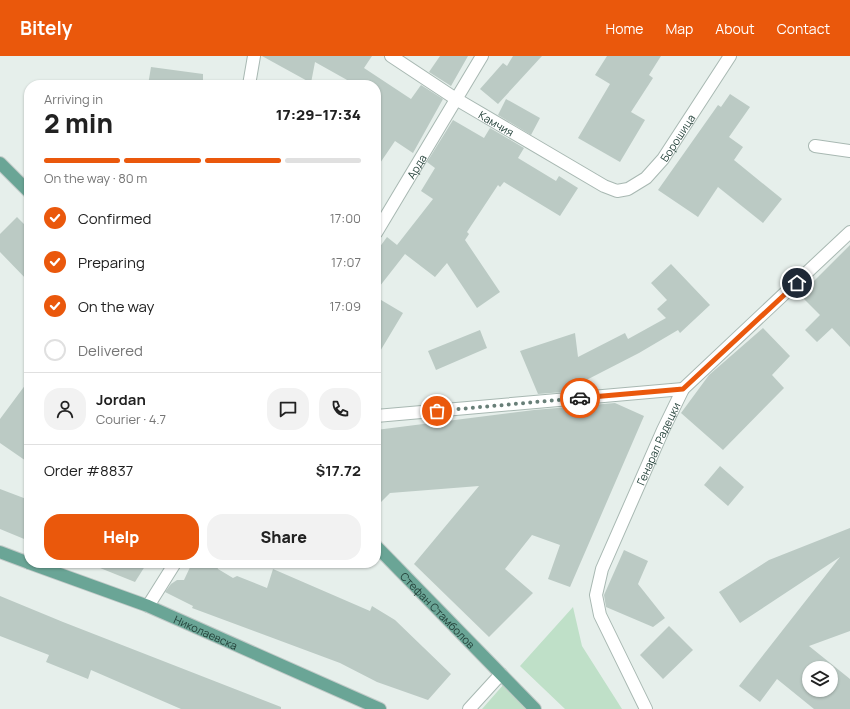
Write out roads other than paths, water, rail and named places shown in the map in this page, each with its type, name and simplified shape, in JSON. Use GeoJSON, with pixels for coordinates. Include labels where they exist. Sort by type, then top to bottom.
{"type":"FeatureCollection","features":[{"type":"Feature","properties":{"kind":"main road"},"geometry":{"type":"LineString","coordinates":[[0,163],[24,187]]}},
{"type":"Feature","properties":{"kind":"main road","name":"Стефан Стамболов"},"geometry":{"type":"LineString","coordinates":[[381,551],[535,709]]}},
{"type":"Feature","properties":{"kind":"main road","name":"Николаевска"},"geometry":{"type":"LineString","coordinates":[[0,552],[24,561]]}},
{"type":"Feature","properties":{"kind":"main road","name":"Николаевска"},"geometry":{"type":"LineString","coordinates":[[43,568],[148,606],[380,709]]}},
{"type":"Feature","properties":{"kind":"street"},"geometry":{"type":"LineString","coordinates":[[251,80],[254,56]]}},
{"type":"Feature","properties":{"kind":"street","name":"Камчия"},"geometry":{"type":"LineString","coordinates":[[390,56],[456,99],[604,186]]}},
{"type":"Feature","properties":{"kind":"street","name":"Арда"},"geometry":{"type":"LineString","coordinates":[[381,225],[482,56]]}},
{"type":"Feature","properties":{"kind":"street","name":"Борошица"},"geometry":{"type":"LineString","coordinates":[[604,186],[617,191],[628,189],[646,178],[663,159],[730,56]]}},
{"type":"Feature","properties":{"kind":"street"},"geometry":{"type":"LineString","coordinates":[[815,146],[850,151]]}},
{"type":"Feature","properties":{"kind":"street","name":"Генарал Радецки"},"geometry":{"type":"LineString","coordinates":[[646,709],[600,615],[596,595],[602,569],[663,430],[683,389],[850,232]]}},
{"type":"Feature","properties":{"kind":"street"},"geometry":{"type":"LineString","coordinates":[[381,416],[683,389]]}},
{"type":"Feature","properties":{"kind":"street"},"geometry":{"type":"LineString","coordinates":[[148,606],[172,568]]}},
{"type":"Feature","properties":{"kind":"street"},"geometry":{"type":"LineString","coordinates":[[469,709],[501,674]]}}]}
